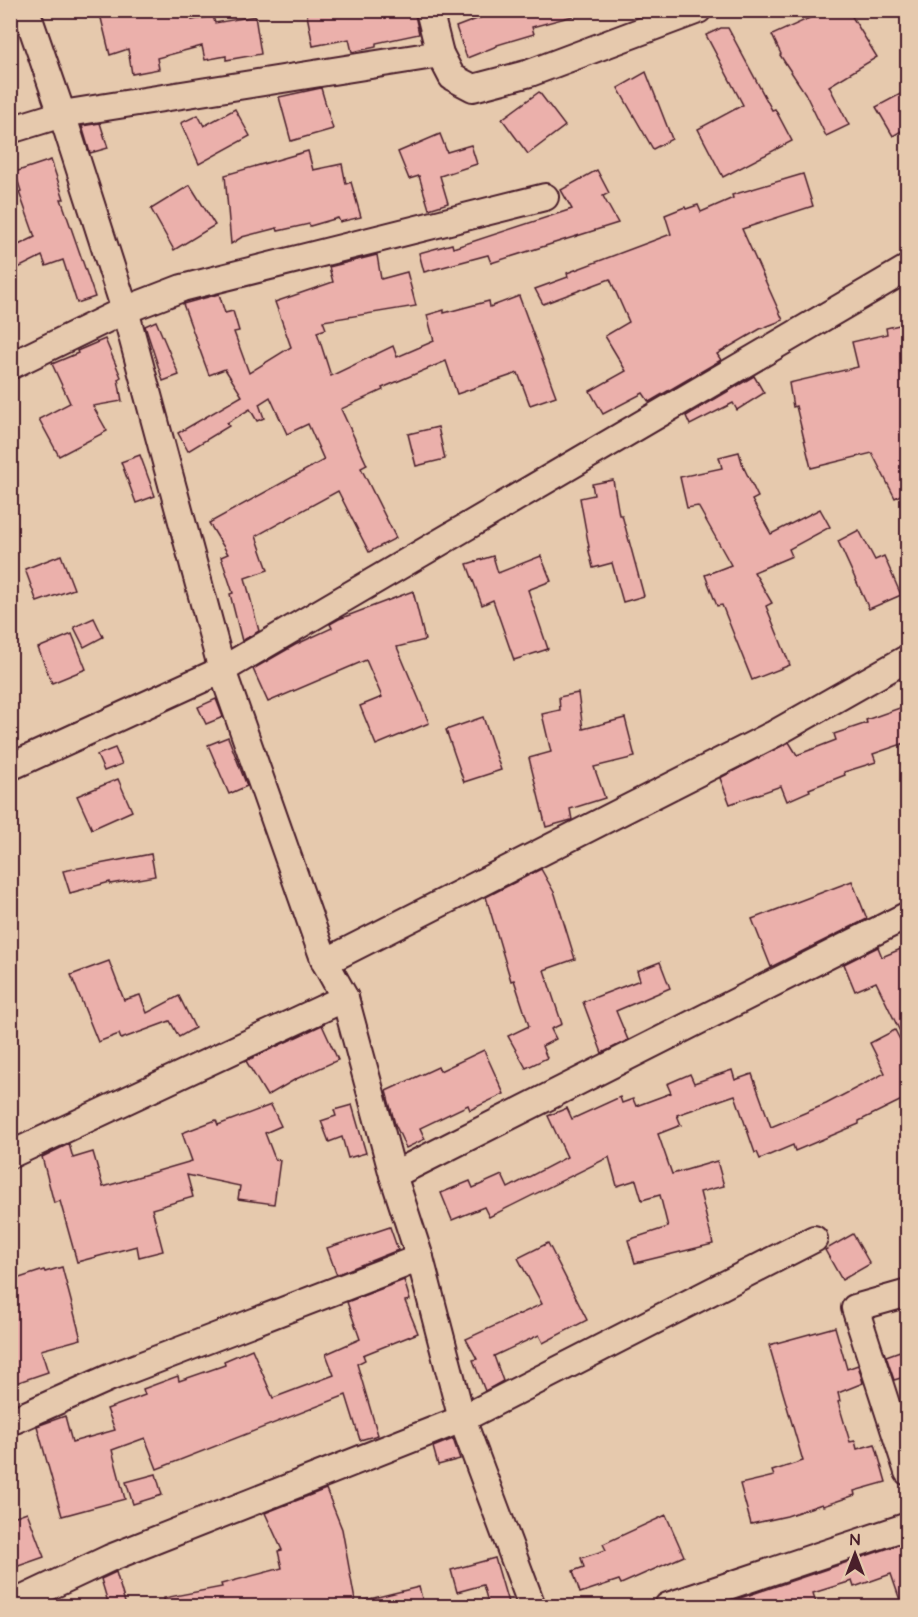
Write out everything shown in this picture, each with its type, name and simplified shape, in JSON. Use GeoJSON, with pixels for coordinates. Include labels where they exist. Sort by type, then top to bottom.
{"type":"FeatureCollection","features":[{"type":"Feature","properties":{"kind":"street"},"geometry":{"type":"LineString","coordinates":[[26,10],[125,310],[222,670],[325,962],[345,998],[393,1175],[420,1258],[462,1419],[532,1606]]}},
{"type":"Feature","properties":{"kind":"street"},"geometry":{"type":"LineString","coordinates":[[429,10],[440,54],[452,77],[473,88],[530,73],[698,10]]}},
{"type":"Feature","properties":{"kind":"street"},"geometry":{"type":"LineString","coordinates":[[10,130],[62,114],[440,54]]}},
{"type":"Feature","properties":{"kind":"street"},"geometry":{"type":"LineString","coordinates":[[10,366],[125,310],[182,288],[545,197]]}},
{"type":"Feature","properties":{"kind":"street"},"geometry":{"type":"LineString","coordinates":[[10,767],[222,670],[908,268]]}},
{"type":"Feature","properties":{"kind":"street"},"geometry":{"type":"LineString","coordinates":[[325,962],[774,734],[908,658]]}},
{"type":"Feature","properties":{"kind":"street"},"geometry":{"type":"LineString","coordinates":[[393,1175],[908,915]]}},
{"type":"Feature","properties":{"kind":"street"},"geometry":{"type":"LineString","coordinates":[[10,1155],[345,998]]}},
{"type":"Feature","properties":{"kind":"street"},"geometry":{"type":"LineString","coordinates":[[10,1605],[110,1557],[462,1419],[814,1239]]}},
{"type":"Feature","properties":{"kind":"street"},"geometry":{"type":"LineString","coordinates":[[10,1422],[111,1377],[420,1258]]}},
{"type":"Feature","properties":{"kind":"street"},"geometry":{"type":"LineString","coordinates":[[908,1293],[855,1308],[908,1472]]}},
{"type":"Feature","properties":{"kind":"street"},"geometry":{"type":"LineString","coordinates":[[668,1606],[908,1526]]}},
{"type":"Feature","properties":{"kind":"building"},"geometry":{"type":"Polygon","coordinates":[[[99,10],[190,10],[192,20],[213,16],[215,23],[255,16],[261,54],[226,60],[226,56],[205,60],[202,46],[157,58],[159,69],[132,74],[128,49],[110,55],[99,10]]]}},
{"type":"Feature","properties":{"kind":"building"},"geometry":{"type":"Polygon","coordinates":[[[306,10],[414,10],[419,34],[376,43],[376,47],[352,52],[349,39],[313,46],[306,10]]]}},
{"type":"Feature","properties":{"kind":"building"},"geometry":{"type":"Polygon","coordinates":[[[488,10],[572,10],[573,16],[532,27],[534,34],[497,45],[467,58],[456,27],[490,14],[488,10]]]}},
{"type":"Feature","properties":{"kind":"building"},"geometry":{"type":"Polygon","coordinates":[[[807,10],[848,10],[877,57],[829,86],[849,125],[826,136],[805,93],[780,55],[772,35],[812,17],[807,10]]]}},
{"type":"Feature","properties":{"kind":"building"},"geometry":{"type":"Polygon","coordinates":[[[721,28],[728,28],[772,110],[775,109],[792,141],[723,177],[698,129],[743,105],[706,35],[721,28]]]}},
{"type":"Feature","properties":{"kind":"building"},"geometry":{"type":"Polygon","coordinates":[[[646,72],[672,139],[653,149],[618,88],[646,72]]]}},
{"type":"Feature","properties":{"kind":"building"},"geometry":{"type":"Polygon","coordinates":[[[321,88],[333,129],[291,141],[279,97],[321,88]]]}},
{"type":"Feature","properties":{"kind":"building"},"geometry":{"type":"Polygon","coordinates":[[[908,90],[908,127],[893,136],[876,107],[908,90]]]}},
{"type":"Feature","properties":{"kind":"building"},"geometry":{"type":"Polygon","coordinates":[[[539,92],[565,126],[528,154],[502,119],[539,92]]]}},
{"type":"Feature","properties":{"kind":"building"},"geometry":{"type":"Polygon","coordinates":[[[235,109],[250,136],[199,164],[181,123],[198,115],[204,126],[235,109]]]}},
{"type":"Feature","properties":{"kind":"building"},"geometry":{"type":"Polygon","coordinates":[[[100,123],[108,148],[90,153],[82,126],[100,123]]]}},
{"type":"Feature","properties":{"kind":"building"},"geometry":{"type":"Polygon","coordinates":[[[440,134],[447,152],[471,145],[477,164],[440,176],[448,203],[429,209],[419,176],[409,179],[398,152],[440,134]]]}},
{"type":"Feature","properties":{"kind":"building"},"geometry":{"type":"Polygon","coordinates":[[[308,151],[313,170],[342,164],[346,184],[351,182],[361,217],[340,222],[338,218],[310,226],[309,224],[278,231],[277,228],[242,237],[231,244],[225,175],[308,151]]]}},
{"type":"Feature","properties":{"kind":"building"},"geometry":{"type":"Polygon","coordinates":[[[51,160],[64,199],[61,199],[95,297],[77,303],[63,260],[46,266],[42,256],[10,272],[10,249],[35,237],[19,192],[21,191],[15,172],[51,160]]]}},
{"type":"Feature","properties":{"kind":"building"},"geometry":{"type":"Polygon","coordinates":[[[597,170],[609,193],[603,196],[618,223],[491,263],[488,255],[424,272],[419,253],[452,244],[453,248],[572,209],[561,190],[597,170]]]}},
{"type":"Feature","properties":{"kind":"building"},"geometry":{"type":"Polygon","coordinates":[[[803,174],[813,206],[742,229],[783,320],[760,329],[717,354],[721,360],[649,402],[643,393],[603,414],[590,391],[626,371],[605,336],[629,322],[610,279],[543,304],[535,289],[568,277],[567,273],[671,234],[665,215],[685,207],[686,209],[698,205],[701,212],[733,198],[732,195],[803,174]]]}},
{"type":"Feature","properties":{"kind":"building"},"geometry":{"type":"Polygon","coordinates":[[[190,185],[215,225],[174,250],[151,209],[190,185]]]}},
{"type":"Feature","properties":{"kind":"building"},"geometry":{"type":"Polygon","coordinates":[[[377,255],[381,279],[407,272],[416,306],[323,321],[326,329],[317,332],[331,376],[393,346],[397,357],[434,341],[427,315],[489,301],[490,307],[519,296],[556,396],[530,405],[518,373],[457,394],[446,361],[382,388],[383,390],[341,409],[367,465],[361,468],[396,538],[369,552],[338,491],[256,536],[268,570],[245,578],[259,631],[242,641],[230,594],[233,593],[221,557],[228,554],[209,523],[324,460],[308,424],[287,434],[270,397],[259,404],[264,418],[257,421],[250,409],[227,423],[229,426],[188,451],[178,433],[242,396],[225,369],[209,375],[183,304],[219,294],[225,313],[233,311],[239,331],[234,332],[249,373],[291,347],[275,302],[333,282],[329,267],[377,255]]]}},
{"type":"Feature","properties":{"kind":"building"},"geometry":{"type":"Polygon","coordinates":[[[156,321],[179,375],[163,381],[145,326],[156,321]]]}},
{"type":"Feature","properties":{"kind":"building"},"geometry":{"type":"Polygon","coordinates":[[[908,323],[908,491],[895,498],[872,453],[811,468],[796,406],[793,407],[789,383],[858,367],[852,342],[887,334],[886,328],[908,323]]]}},
{"type":"Feature","properties":{"kind":"building"},"geometry":{"type":"Polygon","coordinates":[[[105,339],[121,377],[118,379],[122,401],[93,406],[107,431],[59,456],[39,419],[70,403],[52,364],[105,339]]]}},
{"type":"Feature","properties":{"kind":"building"},"geometry":{"type":"Polygon","coordinates":[[[754,376],[764,393],[737,410],[733,403],[690,425],[686,416],[754,376]]]}},
{"type":"Feature","properties":{"kind":"building"},"geometry":{"type":"Polygon","coordinates":[[[438,427],[445,459],[416,466],[408,434],[438,427]]]}},
{"type":"Feature","properties":{"kind":"building"},"geometry":{"type":"Polygon","coordinates":[[[739,452],[758,497],[752,500],[771,534],[820,509],[830,527],[789,549],[792,556],[754,572],[772,603],[766,606],[790,665],[752,680],[722,605],[717,606],[705,575],[731,565],[698,506],[687,508],[680,477],[722,468],[719,457],[739,452]]]}},
{"type":"Feature","properties":{"kind":"building"},"geometry":{"type":"Polygon","coordinates":[[[140,455],[155,496],[136,503],[121,462],[140,455]]]}},
{"type":"Feature","properties":{"kind":"building"},"geometry":{"type":"Polygon","coordinates":[[[613,480],[619,515],[622,515],[644,596],[623,602],[612,563],[593,568],[580,498],[594,495],[592,484],[613,480]]]}},
{"type":"Feature","properties":{"kind":"building"},"geometry":{"type":"Polygon","coordinates":[[[859,530],[875,560],[884,556],[901,595],[869,609],[838,541],[859,530]]]}},
{"type":"Feature","properties":{"kind":"building"},"geometry":{"type":"Polygon","coordinates":[[[61,555],[74,589],[37,602],[25,569],[61,555]]]}},
{"type":"Feature","properties":{"kind":"building"},"geometry":{"type":"Polygon","coordinates":[[[493,556],[498,573],[541,556],[551,581],[528,590],[548,649],[514,660],[493,600],[482,605],[467,564],[493,556]]]}},
{"type":"Feature","properties":{"kind":"building"},"geometry":{"type":"Polygon","coordinates":[[[413,591],[425,640],[397,647],[429,723],[376,745],[360,706],[382,697],[366,660],[268,702],[253,669],[295,645],[332,628],[330,624],[339,619],[413,591]]]}},
{"type":"Feature","properties":{"kind":"building"},"geometry":{"type":"Polygon","coordinates":[[[94,618],[103,637],[84,647],[74,627],[94,618]]]}},
{"type":"Feature","properties":{"kind":"building"},"geometry":{"type":"Polygon","coordinates":[[[72,634],[86,669],[52,683],[38,648],[72,634]]]}},
{"type":"Feature","properties":{"kind":"building"},"geometry":{"type":"Polygon","coordinates":[[[578,693],[583,729],[625,718],[635,757],[594,767],[605,798],[570,809],[572,820],[546,827],[529,758],[551,752],[542,714],[560,710],[559,697],[578,693]]]}},
{"type":"Feature","properties":{"kind":"building"},"geometry":{"type":"Polygon","coordinates":[[[216,699],[223,717],[206,724],[198,707],[216,699]]]}},
{"type":"Feature","properties":{"kind":"building"},"geometry":{"type":"Polygon","coordinates":[[[908,705],[908,742],[873,754],[876,762],[844,772],[845,775],[809,789],[810,791],[787,801],[781,786],[730,804],[720,778],[789,742],[797,755],[836,740],[834,734],[908,705]]]}},
{"type":"Feature","properties":{"kind":"building"},"geometry":{"type":"Polygon","coordinates":[[[483,717],[501,770],[464,782],[446,730],[483,717]]]}},
{"type":"Feature","properties":{"kind":"building"},"geometry":{"type":"Polygon","coordinates":[[[228,737],[247,786],[229,794],[208,745],[228,737]]]}},
{"type":"Feature","properties":{"kind":"building"},"geometry":{"type":"Polygon","coordinates":[[[115,748],[122,764],[104,771],[97,755],[115,748]]]}},
{"type":"Feature","properties":{"kind":"building"},"geometry":{"type":"Polygon","coordinates":[[[118,779],[132,811],[92,829],[77,796],[118,779]]]}},
{"type":"Feature","properties":{"kind":"building"},"geometry":{"type":"Polygon","coordinates":[[[151,854],[155,876],[110,884],[110,882],[70,893],[63,871],[151,854]]]}},
{"type":"Feature","properties":{"kind":"building"},"geometry":{"type":"Polygon","coordinates":[[[541,869],[555,894],[575,959],[544,970],[562,1024],[551,1029],[556,1039],[542,1046],[547,1058],[526,1068],[508,1036],[529,1026],[514,980],[511,981],[486,897],[541,869]]]}},
{"type":"Feature","properties":{"kind":"building"},"geometry":{"type":"Polygon","coordinates":[[[852,881],[867,919],[771,967],[752,919],[852,881]]]}},
{"type":"Feature","properties":{"kind":"building"},"geometry":{"type":"Polygon","coordinates":[[[908,946],[908,1048],[876,982],[855,991],[844,964],[878,947],[882,957],[908,946]]]}},
{"type":"Feature","properties":{"kind":"building"},"geometry":{"type":"Polygon","coordinates":[[[109,961],[124,1000],[140,995],[147,1013],[179,996],[195,1028],[179,1037],[170,1021],[121,1039],[119,1034],[98,1042],[71,975],[109,961]]]}},
{"type":"Feature","properties":{"kind":"building"},"geometry":{"type":"Polygon","coordinates":[[[660,962],[670,988],[616,1011],[628,1040],[602,1053],[583,1002],[640,980],[637,971],[660,962]]]}},
{"type":"Feature","properties":{"kind":"building"},"geometry":{"type":"Polygon","coordinates":[[[322,1025],[338,1060],[296,1079],[267,1096],[246,1061],[322,1025]]]}},
{"type":"Feature","properties":{"kind":"building"},"geometry":{"type":"Polygon","coordinates":[[[895,1030],[908,1055],[908,1097],[859,1121],[859,1124],[795,1151],[793,1145],[760,1159],[757,1152],[755,1153],[735,1095],[677,1115],[681,1125],[658,1134],[672,1174],[717,1161],[724,1186],[700,1192],[713,1244],[635,1263],[628,1240],[668,1227],[660,1195],[642,1200],[636,1180],[617,1186],[609,1157],[489,1217],[484,1207],[452,1220],[441,1193],[470,1181],[473,1188],[502,1175],[508,1188],[567,1157],[548,1116],[567,1108],[572,1119],[620,1097],[622,1103],[633,1099],[636,1106],[671,1093],[667,1084],[690,1074],[694,1083],[732,1070],[735,1080],[752,1074],[771,1127],[826,1104],[885,1073],[870,1043],[895,1030]]]}},
{"type":"Feature","properties":{"kind":"building"},"geometry":{"type":"Polygon","coordinates":[[[484,1050],[504,1094],[470,1110],[468,1105],[420,1128],[425,1139],[406,1148],[395,1124],[386,1091],[438,1067],[440,1071],[484,1050]]]}},
{"type":"Feature","properties":{"kind":"building"},"geometry":{"type":"Polygon","coordinates":[[[271,1105],[281,1126],[265,1133],[275,1159],[280,1160],[274,1204],[238,1199],[240,1186],[187,1175],[193,1197],[152,1209],[163,1251],[139,1257],[137,1246],[77,1262],[60,1201],[54,1203],[42,1157],[69,1144],[73,1158],[93,1152],[103,1187],[192,1161],[182,1133],[216,1120],[218,1125],[271,1105]]]}},
{"type":"Feature","properties":{"kind":"building"},"geometry":{"type":"Polygon","coordinates":[[[352,1105],[366,1153],[348,1158],[342,1137],[329,1142],[321,1121],[336,1116],[334,1110],[352,1105]]]}},
{"type":"Feature","properties":{"kind":"building"},"geometry":{"type":"Polygon","coordinates":[[[390,1227],[398,1250],[336,1273],[327,1248],[390,1227]]]}},
{"type":"Feature","properties":{"kind":"building"},"geometry":{"type":"Polygon","coordinates":[[[853,1234],[870,1264],[842,1280],[825,1250],[853,1234]]]}},
{"type":"Feature","properties":{"kind":"building"},"geometry":{"type":"Polygon","coordinates":[[[548,1243],[587,1320],[543,1343],[539,1335],[494,1356],[503,1381],[485,1391],[473,1360],[477,1359],[466,1339],[542,1304],[518,1258],[548,1243]]]}},
{"type":"Feature","properties":{"kind":"building"},"geometry":{"type":"Polygon","coordinates":[[[62,1267],[81,1339],[41,1350],[48,1372],[10,1385],[10,1281],[62,1267]]]}},
{"type":"Feature","properties":{"kind":"building"},"geometry":{"type":"Polygon","coordinates":[[[404,1280],[410,1300],[405,1301],[418,1333],[363,1355],[365,1360],[357,1364],[378,1435],[360,1440],[346,1395],[157,1469],[145,1438],[112,1450],[125,1499],[62,1516],[37,1426],[65,1416],[72,1442],[115,1430],[107,1409],[145,1395],[143,1389],[178,1376],[179,1381],[225,1365],[224,1361],[252,1349],[273,1398],[334,1375],[326,1354],[360,1339],[347,1302],[404,1280]]]}},
{"type":"Feature","properties":{"kind":"building"},"geometry":{"type":"Polygon","coordinates":[[[835,1327],[847,1369],[858,1365],[863,1383],[838,1393],[840,1401],[838,1402],[850,1442],[855,1441],[857,1449],[875,1444],[886,1482],[854,1491],[855,1495],[823,1506],[822,1504],[787,1516],[751,1524],[740,1484],[774,1476],[772,1471],[803,1461],[769,1345],[835,1327]]]}},
{"type":"Feature","properties":{"kind":"building"},"geometry":{"type":"Polygon","coordinates":[[[900,1351],[908,1376],[894,1380],[886,1356],[900,1351]]]}},
{"type":"Feature","properties":{"kind":"building"},"geometry":{"type":"Polygon","coordinates":[[[453,1439],[460,1459],[438,1465],[433,1447],[453,1439]]]}},
{"type":"Feature","properties":{"kind":"building"},"geometry":{"type":"Polygon","coordinates":[[[156,1474],[162,1495],[133,1504],[126,1482],[156,1474]]]}},
{"type":"Feature","properties":{"kind":"building"},"geometry":{"type":"Polygon","coordinates":[[[326,1489],[342,1529],[356,1606],[165,1606],[164,1598],[222,1587],[221,1584],[282,1568],[278,1551],[282,1550],[265,1513],[326,1489]]]}},
{"type":"Feature","properties":{"kind":"building"},"geometry":{"type":"Polygon","coordinates":[[[27,1512],[44,1557],[10,1569],[10,1518],[27,1512]]]}},
{"type":"Feature","properties":{"kind":"building"},"geometry":{"type":"Polygon","coordinates":[[[666,1515],[684,1556],[621,1584],[619,1580],[580,1593],[573,1571],[584,1567],[581,1558],[606,1550],[603,1544],[666,1515]]]}},
{"type":"Feature","properties":{"kind":"building"},"geometry":{"type":"Polygon","coordinates":[[[904,1543],[908,1556],[908,1606],[902,1606],[891,1574],[854,1587],[852,1581],[813,1593],[817,1606],[717,1606],[904,1543]]]}},
{"type":"Feature","properties":{"kind":"building"},"geometry":{"type":"Polygon","coordinates":[[[495,1558],[509,1606],[489,1606],[483,1585],[457,1592],[451,1570],[495,1558]]]}},
{"type":"Feature","properties":{"kind":"building"},"geometry":{"type":"Polygon","coordinates":[[[116,1572],[126,1606],[109,1606],[101,1579],[116,1572]]]}},
{"type":"Feature","properties":{"kind":"building"},"geometry":{"type":"Polygon","coordinates":[[[419,1587],[424,1606],[366,1606],[365,1600],[419,1587]]]}}]}
